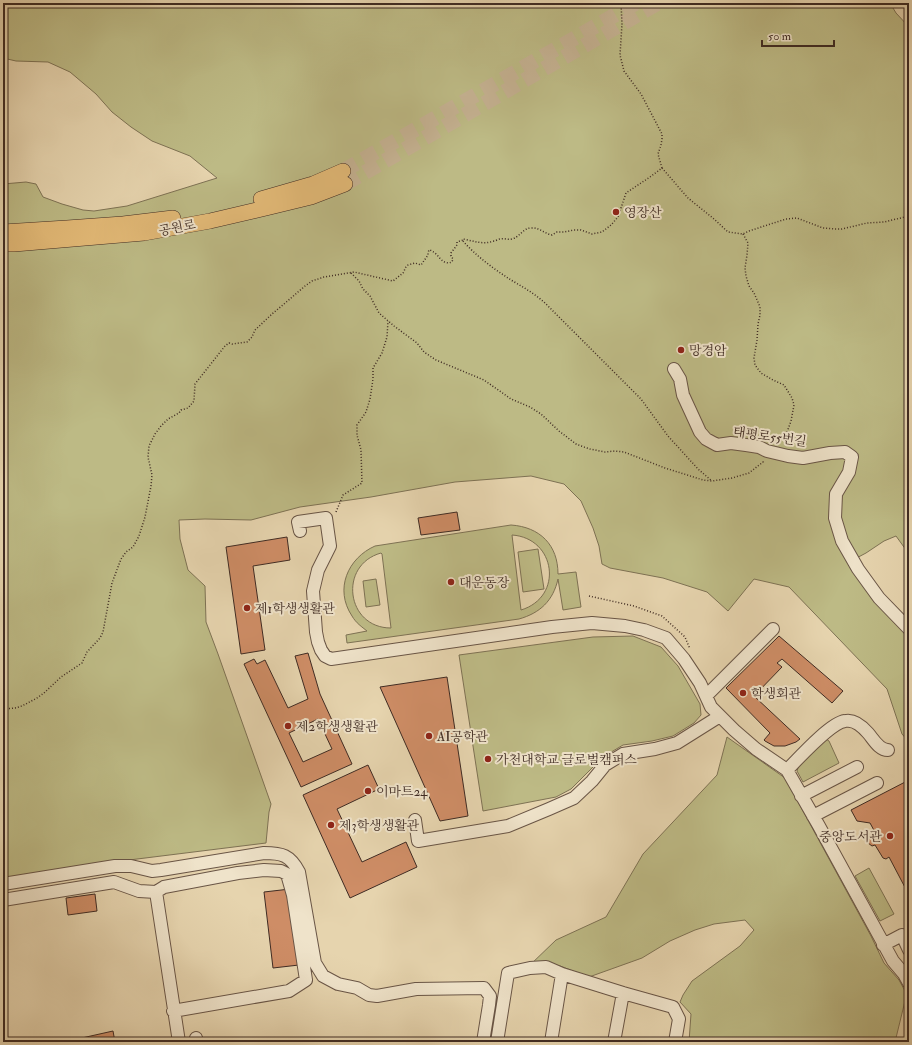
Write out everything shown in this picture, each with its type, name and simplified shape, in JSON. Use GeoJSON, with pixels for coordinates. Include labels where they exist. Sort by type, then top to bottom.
{"type":"FeatureCollection","features":[{"type":"Feature","properties":{"kind":"main road","name":"공원로"},"geometry":{"type":"LineString","coordinates":[[3,232],[167,219],[274,196],[313,184],[344,177],[311,197],[210,221],[151,232],[3,244]]}},
{"type":"Feature","properties":{"kind":"street","name":"태평로55번길"},"geometry":{"type":"LineString","coordinates":[[674,369],[680,379],[683,395],[700,432],[706,439],[717,445],[731,443],[755,446],[776,453],[803,458],[845,452],[852,457],[849,472],[836,494],[835,518],[842,541],[858,569],[879,598],[909,629]]}},
{"type":"Feature","properties":{"kind":"street"},"geometry":{"type":"LineString","coordinates":[[300,531],[298,522],[326,518],[330,546],[318,570],[313,591],[316,632],[321,650],[325,656],[331,659],[552,627],[592,624],[626,626],[644,630],[666,638],[700,683],[711,707],[756,749],[787,770],[883,945],[893,962],[904,974],[909,983]]}},
{"type":"Feature","properties":{"kind":"street"},"geometry":{"type":"LineString","coordinates":[[706,696],[774,629]]}},
{"type":"Feature","properties":{"kind":"street"},"geometry":{"type":"LineString","coordinates":[[415,820],[418,841],[508,826],[574,798],[592,781],[605,765],[623,754],[655,749],[677,743],[720,716]]}},
{"type":"Feature","properties":{"kind":"street"},"geometry":{"type":"LineString","coordinates":[[787,770],[827,731],[845,720],[858,723],[881,748],[888,750]]}},
{"type":"Feature","properties":{"kind":"street"},"geometry":{"type":"LineString","coordinates":[[801,796],[857,767]]}},
{"type":"Feature","properties":{"kind":"street"},"geometry":{"type":"LineString","coordinates":[[813,816],[877,783]]}},
{"type":"Feature","properties":{"kind":"street"},"geometry":{"type":"LineString","coordinates":[[3,884],[115,866],[131,866],[152,871],[276,853],[291,859],[299,872],[315,963],[323,976],[338,984],[357,988],[369,995],[377,996],[416,988],[484,988],[490,996],[483,1042]]}},
{"type":"Feature","properties":{"kind":"street"},"geometry":{"type":"LineString","coordinates":[[3,900],[114,882],[138,891],[156,892],[164,887],[238,873],[264,870],[280,871],[287,874],[293,895],[306,980],[289,991],[173,1011]]}},
{"type":"Feature","properties":{"kind":"street"},"geometry":{"type":"LineString","coordinates":[[156,892],[178,1042]]}},
{"type":"Feature","properties":{"kind":"street"},"geometry":{"type":"LineString","coordinates":[[883,945],[905,934],[909,950]]}},
{"type":"Feature","properties":{"kind":"street"},"geometry":{"type":"LineString","coordinates":[[497,1042],[508,973],[530,968],[546,967],[562,974],[674,1007],[679,1018],[675,1042]]}},
{"type":"Feature","properties":{"kind":"street"},"geometry":{"type":"LineString","coordinates":[[551,1042],[562,974]]}},
{"type":"Feature","properties":{"kind":"street"},"geometry":{"type":"LineString","coordinates":[[614,1042],[623,993]]}},
{"type":"Feature","properties":{"kind":"path"},"geometry":{"type":"LineString","coordinates":[[621,3],[622,24],[620,55],[624,71],[641,94],[662,134],[658,154],[662,168],[688,198],[728,232],[743,234],[786,219],[797,218],[823,228],[842,229],[909,216]]}},
{"type":"Feature","properties":{"kind":"path"},"geometry":{"type":"LineString","coordinates":[[3,709],[22,706],[37,698],[61,677],[82,663],[87,652],[100,638],[103,632],[112,583],[121,559],[126,552],[133,547],[145,517],[152,475],[148,457],[149,446],[161,426],[168,419],[179,413],[181,410],[188,408],[194,401],[195,384],[225,346],[229,343],[247,342],[252,337],[255,330],[272,314],[310,282],[324,277],[354,272],[393,281],[403,273],[408,265],[415,263],[421,265],[428,255],[429,250],[435,253],[442,261],[448,263],[452,262],[453,259],[451,253],[457,245],[457,242],[463,239],[482,244],[494,242],[501,238],[511,240],[527,228],[536,228],[552,235],[557,232],[574,230],[581,230],[592,234],[602,232],[618,217],[626,193],[662,168]]}},
{"type":"Feature","properties":{"kind":"path"},"geometry":{"type":"LineString","coordinates":[[743,234],[748,243],[748,255],[745,268],[746,276],[749,286],[760,307],[754,358],[755,364],[761,373],[784,385],[792,398],[794,405],[786,435],[775,447],[776,453]]}},
{"type":"Feature","properties":{"kind":"path"},"geometry":{"type":"LineString","coordinates":[[462,240],[481,258],[504,275],[529,290],[545,303],[641,399],[668,436],[698,468],[712,480]]}},
{"type":"Feature","properties":{"kind":"path"},"geometry":{"type":"LineString","coordinates":[[351,272],[370,296],[379,313],[388,322],[413,339],[430,357],[484,380],[511,399],[530,407],[541,414],[576,444],[584,448],[605,452],[624,452],[665,468],[703,480],[712,480],[732,478],[749,473],[763,462],[755,446]]}},
{"type":"Feature","properties":{"kind":"path"},"geometry":{"type":"LineString","coordinates":[[326,518],[335,513],[343,495],[362,483],[361,450],[357,425],[366,412],[370,399],[373,368],[382,353],[387,337],[388,322]]}},
{"type":"Feature","properties":{"kind":"path"},"geometry":{"type":"LineString","coordinates":[[589,596],[634,606],[662,616],[685,637],[690,649]]}},
{"type":"Feature","properties":{"kind":"shaded area"},"geometry":{"type":"Polygon","coordinates":[[[3,3],[890,3],[896,13],[909,27],[909,554],[896,536],[884,541],[849,562],[909,629],[909,742],[902,734],[887,689],[789,587],[754,579],[728,611],[707,592],[663,578],[610,568],[602,564],[599,546],[593,528],[581,501],[564,484],[531,476],[455,482],[371,497],[300,507],[251,520],[179,520],[180,539],[188,570],[205,586],[206,622],[271,804],[266,843],[113,862],[3,879],[3,184],[26,182],[36,184],[43,197],[83,210],[94,211],[127,206],[217,178],[190,156],[152,141],[131,127],[112,112],[96,94],[70,72],[48,62],[16,61],[3,58],[3,3]]]}},
{"type":"Feature","properties":{"kind":"shaded area","name":"대운동장"},"geometry":{"type":"Polygon","coordinates":[[[511,525],[521,526],[531,529],[539,534],[551,546],[555,554],[558,574],[576,572],[581,607],[563,610],[558,579],[553,594],[549,600],[539,610],[519,619],[347,643],[346,635],[367,631],[355,621],[347,606],[344,595],[344,585],[351,566],[357,558],[375,546],[511,525]],[[512,535],[521,610],[535,603],[544,593],[549,581],[549,569],[546,557],[538,546],[527,539],[512,535]],[[381,553],[367,560],[358,570],[353,582],[353,595],[357,607],[364,618],[376,625],[391,628],[382,554],[381,553]]]}},
{"type":"Feature","properties":{"kind":"shaded area"},"geometry":{"type":"Polygon","coordinates":[[[538,549],[544,589],[523,592],[518,552],[538,549]]]}},
{"type":"Feature","properties":{"kind":"shaded area"},"geometry":{"type":"Polygon","coordinates":[[[376,579],[380,605],[366,607],[363,581],[376,579]]]}},
{"type":"Feature","properties":{"kind":"shaded area"},"geometry":{"type":"Polygon","coordinates":[[[633,636],[661,647],[678,666],[700,704],[701,715],[694,723],[673,736],[652,741],[623,745],[603,757],[571,789],[556,797],[483,811],[459,655],[593,637],[633,636]]]}},
{"type":"Feature","properties":{"kind":"shaded area"},"geometry":{"type":"Polygon","coordinates":[[[727,737],[785,778],[871,936],[884,963],[899,980],[905,991],[905,1001],[895,1042],[689,1042],[691,1014],[680,1002],[683,995],[692,981],[740,946],[754,930],[745,920],[714,924],[695,930],[670,941],[642,958],[589,977],[560,966],[529,966],[556,940],[606,917],[643,854],[717,775],[727,737]]]}},
{"type":"Feature","properties":{"kind":"shaded area"},"geometry":{"type":"Polygon","coordinates":[[[826,739],[829,741],[839,763],[803,782],[797,771],[799,765],[826,739]]]}},
{"type":"Feature","properties":{"kind":"shaded area"},"geometry":{"type":"Polygon","coordinates":[[[869,868],[894,914],[880,921],[855,876],[869,868]]]}},
{"type":"Feature","properties":{"kind":"building"},"geometry":{"type":"Polygon","coordinates":[[[457,512],[460,530],[421,535],[418,518],[457,512]]]}},
{"type":"Feature","properties":{"kind":"building","name":"제1학생생활관"},"geometry":{"type":"Polygon","coordinates":[[[287,537],[290,560],[253,566],[265,650],[241,654],[226,547],[287,537]]]}},
{"type":"Feature","properties":{"kind":"building","name":"학생회관"},"geometry":{"type":"Polygon","coordinates":[[[779,636],[843,691],[832,703],[782,659],[777,663],[782,667],[754,696],[800,739],[785,746],[774,746],[765,741],[764,740],[770,733],[726,688],[779,636]]]}},
{"type":"Feature","properties":{"kind":"building","name":"제2학생생활관"},"geometry":{"type":"Polygon","coordinates":[[[308,653],[320,694],[352,764],[301,787],[244,664],[254,659],[257,664],[265,660],[288,708],[308,699],[295,656],[308,653]],[[318,719],[289,733],[303,762],[332,749],[318,719]]]}},
{"type":"Feature","properties":{"kind":"building","name":"AI공학관"},"geometry":{"type":"Polygon","coordinates":[[[447,677],[468,816],[440,821],[380,687],[447,677]]]}},
{"type":"Feature","properties":{"kind":"building","name":"제3학생생활관"},"geometry":{"type":"Polygon","coordinates":[[[368,765],[379,789],[337,809],[362,862],[406,842],[417,867],[350,898],[303,795],[368,765]]]}},
{"type":"Feature","properties":{"kind":"building","name":"중앙도서관"},"geometry":{"type":"Polygon","coordinates":[[[909,780],[909,895],[889,857],[886,859],[883,858],[875,845],[872,846],[868,843],[868,838],[876,834],[870,823],[857,821],[851,810],[909,780]]]}},
{"type":"Feature","properties":{"kind":"building"},"geometry":{"type":"Polygon","coordinates":[[[290,889],[299,965],[273,968],[264,892],[290,889]]]}},
{"type":"Feature","properties":{"kind":"building"},"geometry":{"type":"Polygon","coordinates":[[[95,894],[97,911],[68,915],[66,898],[95,894]]]}},
{"type":"Feature","properties":{"kind":"building"},"geometry":{"type":"Polygon","coordinates":[[[113,1031],[115,1042],[64,1042],[113,1031]]]}},
{"type":"Feature","properties":{"kind":"tunnel"},"geometry":{"type":"LineString","coordinates":[[343,171],[636,3]]}},
{"type":"Feature","properties":{"kind":"tunnel"},"geometry":{"type":"LineString","coordinates":[[345,184],[658,3]]}},
{"type":"Feature","properties":{"kind":"place","name":"영장산"},"geometry":{"type":"Point","coordinates":[616,212]}},
{"type":"Feature","properties":{"kind":"place","name":"망경암"},"geometry":{"type":"Point","coordinates":[681,350]}},
{"type":"Feature","properties":{"kind":"place","name":"대운동장"},"geometry":{"type":"Point","coordinates":[451,582]}},
{"type":"Feature","properties":{"kind":"place","name":"제1학생생활관"},"geometry":{"type":"Point","coordinates":[247,608]}},
{"type":"Feature","properties":{"kind":"place","name":"학생회관"},"geometry":{"type":"Point","coordinates":[743,693]}},
{"type":"Feature","properties":{"kind":"place","name":"제2학생생활관"},"geometry":{"type":"Point","coordinates":[288,726]}},
{"type":"Feature","properties":{"kind":"place","name":"AI공학관"},"geometry":{"type":"Point","coordinates":[429,736]}},
{"type":"Feature","properties":{"kind":"place","name":"가천대학교 글로벌캠퍼스"},"geometry":{"type":"Point","coordinates":[488,759]}},
{"type":"Feature","properties":{"kind":"place","name":"이마트24"},"geometry":{"type":"Point","coordinates":[368,791]}},
{"type":"Feature","properties":{"kind":"place","name":"제3학생생활관"},"geometry":{"type":"Point","coordinates":[331,825]}},
{"type":"Feature","properties":{"kind":"place","name":"중앙도서관"},"geometry":{"type":"Point","coordinates":[890,836]}}]}
